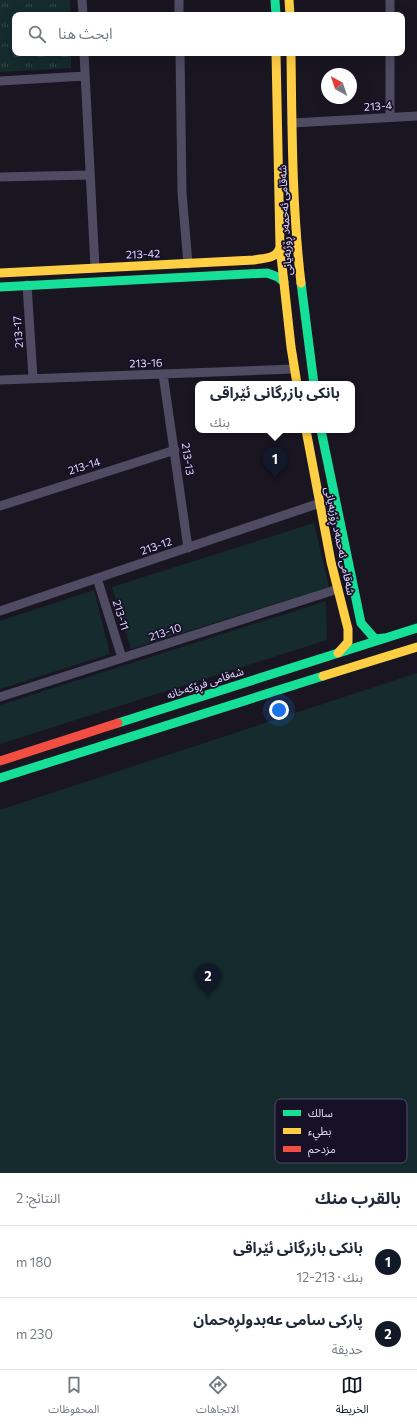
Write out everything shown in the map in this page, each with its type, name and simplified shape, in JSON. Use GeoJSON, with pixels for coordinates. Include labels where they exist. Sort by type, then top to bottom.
{"type":"FeatureCollection","features":[{"type":"Feature","properties":{"kind":"street"},"geometry":{"type":"LineString","coordinates":[[82,0],[83,12]]}},
{"type":"Feature","properties":{"kind":"street"},"geometry":{"type":"LineString","coordinates":[[179,0],[179,12]]}},
{"type":"Feature","properties":{"kind":"street"},"geometry":{"type":"LineString","coordinates":[[275,0],[276,12]]}},
{"type":"Feature","properties":{"kind":"street"},"geometry":{"type":"LineString","coordinates":[[289,0],[290,12]]}},
{"type":"Feature","properties":{"kind":"street"},"geometry":{"type":"LineString","coordinates":[[390,0],[390,12]]}},
{"type":"Feature","properties":{"kind":"street"},"geometry":{"type":"LineString","coordinates":[[84,56],[94,268]]}},
{"type":"Feature","properties":{"kind":"street"},"geometry":{"type":"LineString","coordinates":[[180,56],[182,193],[188,264]]}},
{"type":"Feature","properties":{"kind":"street","name":"شەقامی ئەحمەد ڕۆژبەیانی"},"geometry":{"type":"LineString","coordinates":[[276,56],[280,247],[296,381]]}},
{"type":"Feature","properties":{"kind":"street","name":"شەقامی ئەحمەد ڕۆژبەیانی"},"geometry":{"type":"LineString","coordinates":[[290,56],[296,236],[314,381]]}},
{"type":"Feature","properties":{"kind":"street"},"geometry":{"type":"LineString","coordinates":[[390,56],[390,117]]}},
{"type":"Feature","properties":{"kind":"street"},"geometry":{"type":"LineString","coordinates":[[0,81],[85,76]]}},
{"type":"Feature","properties":{"kind":"street","name":"213-4"},"geometry":{"type":"LineString","coordinates":[[292,123],[417,116]]}},
{"type":"Feature","properties":{"kind":"street"},"geometry":{"type":"LineString","coordinates":[[0,177],[90,175]]}},
{"type":"Feature","properties":{"kind":"street","name":"213-42"},"geometry":{"type":"LineString","coordinates":[[0,273],[188,264],[272,257],[279,251],[280,247]]}},
{"type":"Feature","properties":{"kind":"street"},"geometry":{"type":"LineString","coordinates":[[0,286],[267,273],[278,277],[284,282]]}},
{"type":"Feature","properties":{"kind":"street","name":"213-17"},"geometry":{"type":"LineString","coordinates":[[27,285],[33,378]]}},
{"type":"Feature","properties":{"kind":"street","name":"213-16"},"geometry":{"type":"LineString","coordinates":[[0,380],[294,369]]}},
{"type":"Feature","properties":{"kind":"street","name":"213-13"},"geometry":{"type":"LineString","coordinates":[[164,374],[188,548]]}},
{"type":"Feature","properties":{"kind":"street","name":"شەقامی ئەحمەد ڕۆژبەیانی"},"geometry":{"type":"LineString","coordinates":[[307,433],[331,562],[348,632]]}},
{"type":"Feature","properties":{"kind":"street","name":"شەقامی ئەحمەد ڕۆژبەیانی"},"geometry":{"type":"LineString","coordinates":[[322,433],[363,627]]}},
{"type":"Feature","properties":{"kind":"street","name":"213-14"},"geometry":{"type":"LineString","coordinates":[[0,506],[175,450]]}},
{"type":"Feature","properties":{"kind":"street","name":"213-12"},"geometry":{"type":"LineString","coordinates":[[0,611],[320,503]]}},
{"type":"Feature","properties":{"kind":"street","name":"213-11"},"geometry":{"type":"LineString","coordinates":[[98,578],[122,658]]}},
{"type":"Feature","properties":{"kind":"street","name":"213-10"},"geometry":{"type":"LineString","coordinates":[[0,697],[338,589]]}},
{"type":"Feature","properties":{"kind":"street"},"geometry":{"type":"LineString","coordinates":[[348,632],[355,636],[363,627],[376,638],[386,638]]}},
{"type":"Feature","properties":{"kind":"street","name":"شەقامی فڕۆکەخانە"},"geometry":{"type":"LineString","coordinates":[[0,761],[417,628]]}},
{"type":"Feature","properties":{"kind":"street"},"geometry":{"type":"LineString","coordinates":[[338,653],[348,642],[348,632]]}},
{"type":"Feature","properties":{"kind":"street"},"geometry":{"type":"LineString","coordinates":[[0,778],[417,647]]}},
{"type":"Feature","properties":{"kind":"green space"},"geometry":{"type":"Polygon","coordinates":[[[0,0],[70,0],[70,12],[12,12],[12,56],[71,56],[71,68],[0,72],[0,0]]]}},
{"type":"Feature","properties":{"kind":"green space"},"geometry":{"type":"Polygon","coordinates":[[[314,523],[329,587],[131,649],[112,587],[314,523]]]}},
{"type":"Feature","properties":{"kind":"green space"},"geometry":{"type":"Polygon","coordinates":[[[94,590],[110,654],[0,689],[0,621],[94,590]]]}},
{"type":"Feature","properties":{"kind":"green space"},"geometry":{"type":"Polygon","coordinates":[[[326,601],[327,640],[0,744],[0,705],[326,601]]]}},
{"type":"Feature","properties":{"kind":"green space"},"geometry":{"type":"Polygon","coordinates":[[[417,673],[417,1173],[0,1173],[0,810],[417,673]]]}},
{"type":"Feature","properties":{"kind":"traffic: fast"},"geometry":{"type":"LineString","coordinates":[[275,0],[276,12]]}},
{"type":"Feature","properties":{"kind":"traffic: fast"},"geometry":{"type":"LineString","coordinates":[[0,287],[267,273],[278,277],[284,282]]}},
{"type":"Feature","properties":{"kind":"traffic: fast"},"geometry":{"type":"LineString","coordinates":[[301,283],[314,381]]}},
{"type":"Feature","properties":{"kind":"traffic: fast"},"geometry":{"type":"LineString","coordinates":[[322,433],[361,623],[375,639],[384,638]]}},
{"type":"Feature","properties":{"kind":"traffic: fast"},"geometry":{"type":"LineString","coordinates":[[118,723],[417,628]]}},
{"type":"Feature","properties":{"kind":"traffic: fast"},"geometry":{"type":"LineString","coordinates":[[0,778],[323,676]]}},
{"type":"Feature","properties":{"kind":"traffic: slow"},"geometry":{"type":"LineString","coordinates":[[289,0],[290,12]]}},
{"type":"Feature","properties":{"kind":"traffic: slow"},"geometry":{"type":"LineString","coordinates":[[276,56],[280,247],[291,347],[297,381]]}},
{"type":"Feature","properties":{"kind":"traffic: slow"},"geometry":{"type":"LineString","coordinates":[[291,56],[294,197],[301,283]]}},
{"type":"Feature","properties":{"kind":"traffic: slow"},"geometry":{"type":"LineString","coordinates":[[0,273],[254,260],[273,256],[280,247]]}},
{"type":"Feature","properties":{"kind":"traffic: slow"},"geometry":{"type":"LineString","coordinates":[[307,433],[331,562],[348,629],[348,642],[338,653]]}},
{"type":"Feature","properties":{"kind":"traffic: slow"},"geometry":{"type":"LineString","coordinates":[[323,676],[417,647]]}},
{"type":"Feature","properties":{"kind":"traffic: jam"},"geometry":{"type":"LineString","coordinates":[[0,761],[118,723]]}},
{"type":"Feature","properties":{"kind":"place","name":"بانکی بازرگانی ئێراقی"},"geometry":{"type":"Point","coordinates":[275,479]}},
{"type":"Feature","properties":{"kind":"place","name":"پارکی سامی عەبدولڕەحمان"},"geometry":{"type":"Point","coordinates":[208,996]}}]}
